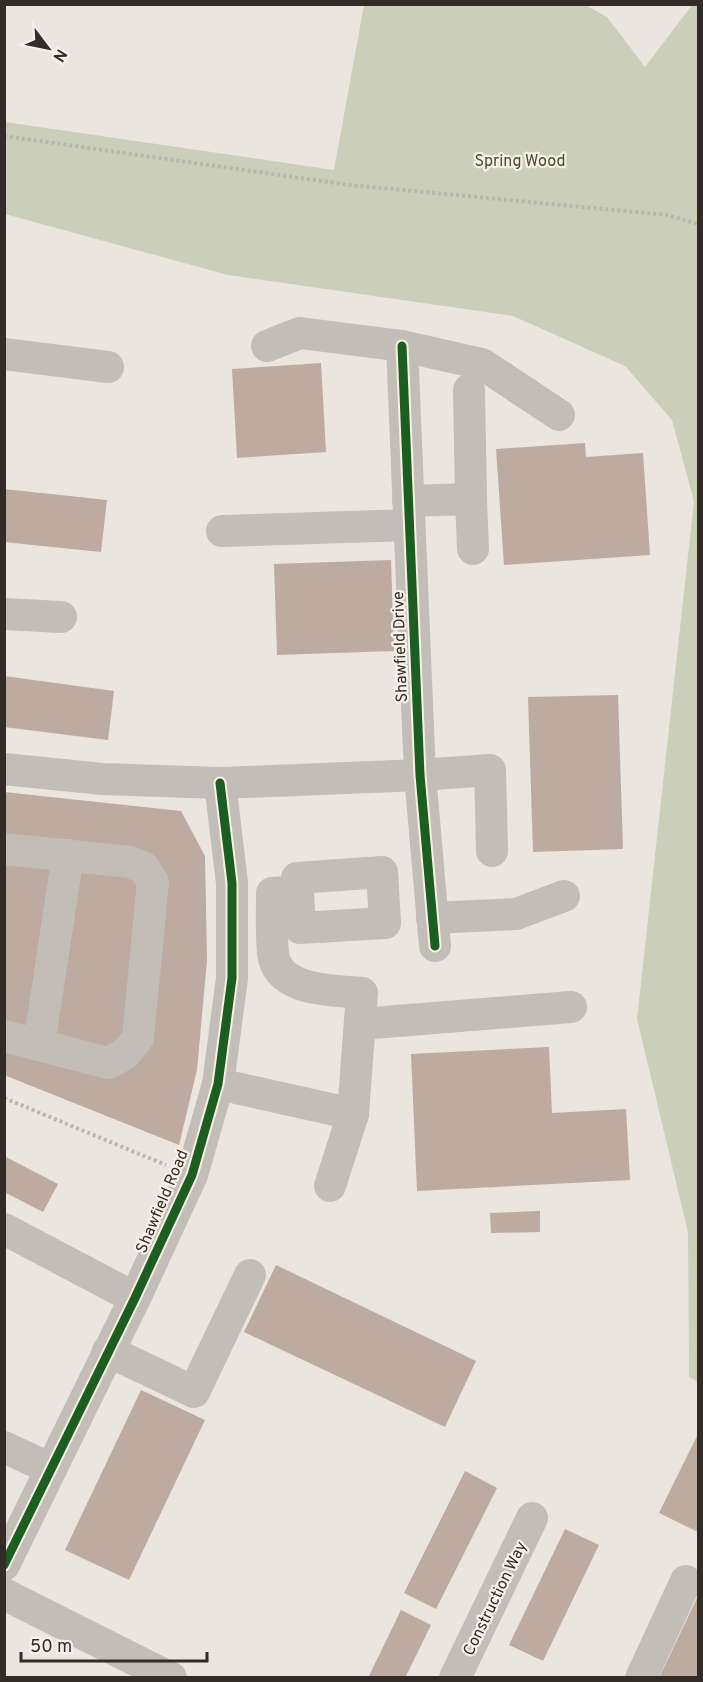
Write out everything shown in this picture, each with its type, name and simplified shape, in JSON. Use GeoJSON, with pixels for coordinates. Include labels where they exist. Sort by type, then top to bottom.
{"type":"FeatureCollection","features":[{"type":"Feature","properties":{"kind":"street"},"geometry":{"type":"LineString","coordinates":[[267,346],[300,333],[402,346],[482,364],[559,415]]}},
{"type":"Feature","properties":{"kind":"street","name":"Shawfield Drive"},"geometry":{"type":"LineString","coordinates":[[402,346],[420,775],[433,932],[516,914],[564,896]]}},
{"type":"Feature","properties":{"kind":"street"},"geometry":{"type":"LineString","coordinates":[[4,354],[108,368]]}},
{"type":"Feature","properties":{"kind":"street"},"geometry":{"type":"LineString","coordinates":[[469,390],[473,549]]}},
{"type":"Feature","properties":{"kind":"street"},"geometry":{"type":"LineString","coordinates":[[222,531],[409,513],[471,499]]}},
{"type":"Feature","properties":{"kind":"street"},"geometry":{"type":"LineString","coordinates":[[4,614],[61,617]]}},
{"type":"Feature","properties":{"kind":"street"},"geometry":{"type":"LineString","coordinates":[[4,769],[102,779],[220,783],[490,770],[492,851]]}},
{"type":"Feature","properties":{"kind":"street","name":"Shawfield Road"},"geometry":{"type":"LineString","coordinates":[[4,1565],[135,1298],[192,1175],[218,1084],[232,978],[232,883],[220,783]]}},
{"type":"Feature","properties":{"kind":"street"},"geometry":{"type":"LineString","coordinates":[[4,849],[130,861],[144,868],[153,882],[138,1038],[125,1054],[108,1063],[4,1036]]}},
{"type":"Feature","properties":{"kind":"street"},"geometry":{"type":"LineString","coordinates":[[39,1045],[68,855]]}},
{"type":"Feature","properties":{"kind":"street"},"geometry":{"type":"LineString","coordinates":[[298,891],[272,893],[273,955],[278,968],[286,978],[297,983],[311,987],[362,993],[353,1114],[330,1186]]}},
{"type":"Feature","properties":{"kind":"street"},"geometry":{"type":"LineString","coordinates":[[360,1024],[571,1008]]}},
{"type":"Feature","properties":{"kind":"street"},"geometry":{"type":"LineString","coordinates":[[218,1084],[353,1114]]}},
{"type":"Feature","properties":{"kind":"street"},"geometry":{"type":"LineString","coordinates":[[4,1229],[135,1298]]}},
{"type":"Feature","properties":{"kind":"street"},"geometry":{"type":"LineString","coordinates":[[108,1351],[194,1392],[250,1275]]}},
{"type":"Feature","properties":{"kind":"street"},"geometry":{"type":"LineString","coordinates":[[4,1447],[51,1469]]}},
{"type":"Feature","properties":{"kind":"street","name":"Construction Way"},"geometry":{"type":"LineString","coordinates":[[455,1677],[532,1518]]}},
{"type":"Feature","properties":{"kind":"street"},"geometry":{"type":"LineString","coordinates":[[640,1677],[686,1581]]}},
{"type":"Feature","properties":{"kind":"street"},"geometry":{"type":"LineString","coordinates":[[4,1594],[171,1677]]}},
{"type":"Feature","properties":{"kind":"path"},"geometry":{"type":"LineString","coordinates":[[4,135],[350,185],[667,215],[699,224]]}},
{"type":"Feature","properties":{"kind":"path"},"geometry":{"type":"LineString","coordinates":[[4,1098],[192,1175]]}},
{"type":"Feature","properties":{"kind":"green space","name":"Spring Wood"},"geometry":{"type":"Polygon","coordinates":[[[364,5],[585,5],[607,17],[645,67],[692,5],[698,5],[698,1382],[689,1377],[688,1232],[637,1019],[694,501],[672,420],[625,366],[513,316],[228,275],[5,214],[5,122],[334,170],[364,5]]]}},
{"type":"Feature","properties":{"kind":"building"},"geometry":{"type":"Polygon","coordinates":[[[321,363],[326,452],[237,458],[232,369],[321,363]]]}},
{"type":"Feature","properties":{"kind":"building"},"geometry":{"type":"Polygon","coordinates":[[[585,443],[586,457],[643,453],[650,555],[504,565],[496,449],[585,443]]]}},
{"type":"Feature","properties":{"kind":"building"},"geometry":{"type":"Polygon","coordinates":[[[4,489],[107,500],[101,552],[4,542],[4,489]]]}},
{"type":"Feature","properties":{"kind":"building"},"geometry":{"type":"Polygon","coordinates":[[[391,560],[394,651],[277,655],[274,564],[391,560]]]}},
{"type":"Feature","properties":{"kind":"building"},"geometry":{"type":"Polygon","coordinates":[[[4,676],[114,691],[108,740],[4,727],[4,676]]]}},
{"type":"Feature","properties":{"kind":"building"},"geometry":{"type":"Polygon","coordinates":[[[618,695],[623,849],[533,852],[528,697],[618,695]]]}},
{"type":"Feature","properties":{"kind":"building"},"geometry":{"type":"Polygon","coordinates":[[[4,792],[181,811],[205,856],[207,960],[197,1070],[179,1145],[4,1075],[4,792]]]}},
{"type":"Feature","properties":{"kind":"building"},"geometry":{"type":"Polygon","coordinates":[[[549,1047],[552,1113],[626,1109],[630,1180],[417,1191],[411,1054],[549,1047]]]}},
{"type":"Feature","properties":{"kind":"building"},"geometry":{"type":"Polygon","coordinates":[[[4,1156],[58,1184],[43,1212],[4,1192],[4,1156]]]}},
{"type":"Feature","properties":{"kind":"building"},"geometry":{"type":"Polygon","coordinates":[[[540,1211],[540,1232],[491,1233],[490,1213],[540,1211]]]}},
{"type":"Feature","properties":{"kind":"building"},"geometry":{"type":"Polygon","coordinates":[[[276,1265],[476,1361],[445,1427],[244,1332],[276,1265]]]}},
{"type":"Feature","properties":{"kind":"building"},"geometry":{"type":"Polygon","coordinates":[[[141,1390],[205,1420],[129,1580],[65,1550],[141,1390]]]}},
{"type":"Feature","properties":{"kind":"building"},"geometry":{"type":"Polygon","coordinates":[[[698,1434],[698,1532],[659,1513],[698,1434]]]}},
{"type":"Feature","properties":{"kind":"building"},"geometry":{"type":"Polygon","coordinates":[[[465,1471],[497,1488],[436,1609],[404,1593],[465,1471]]]}},
{"type":"Feature","properties":{"kind":"building"},"geometry":{"type":"Polygon","coordinates":[[[565,1529],[599,1545],[543,1661],[509,1645],[565,1529]]]}},
{"type":"Feature","properties":{"kind":"building"},"geometry":{"type":"Polygon","coordinates":[[[698,1596],[698,1678],[659,1678],[698,1596]]]}},
{"type":"Feature","properties":{"kind":"building"},"geometry":{"type":"Polygon","coordinates":[[[401,1610],[431,1625],[405,1678],[368,1678],[401,1610]]]}},
{"type":"Feature","properties":{"kind":"cycle path"},"geometry":{"type":"LineString","coordinates":[[402,346],[420,775],[435,946]]}},
{"type":"Feature","properties":{"kind":"cycle path"},"geometry":{"type":"LineString","coordinates":[[4,1565],[135,1298],[192,1175],[218,1084],[232,978],[232,883],[220,783]]}}]}
